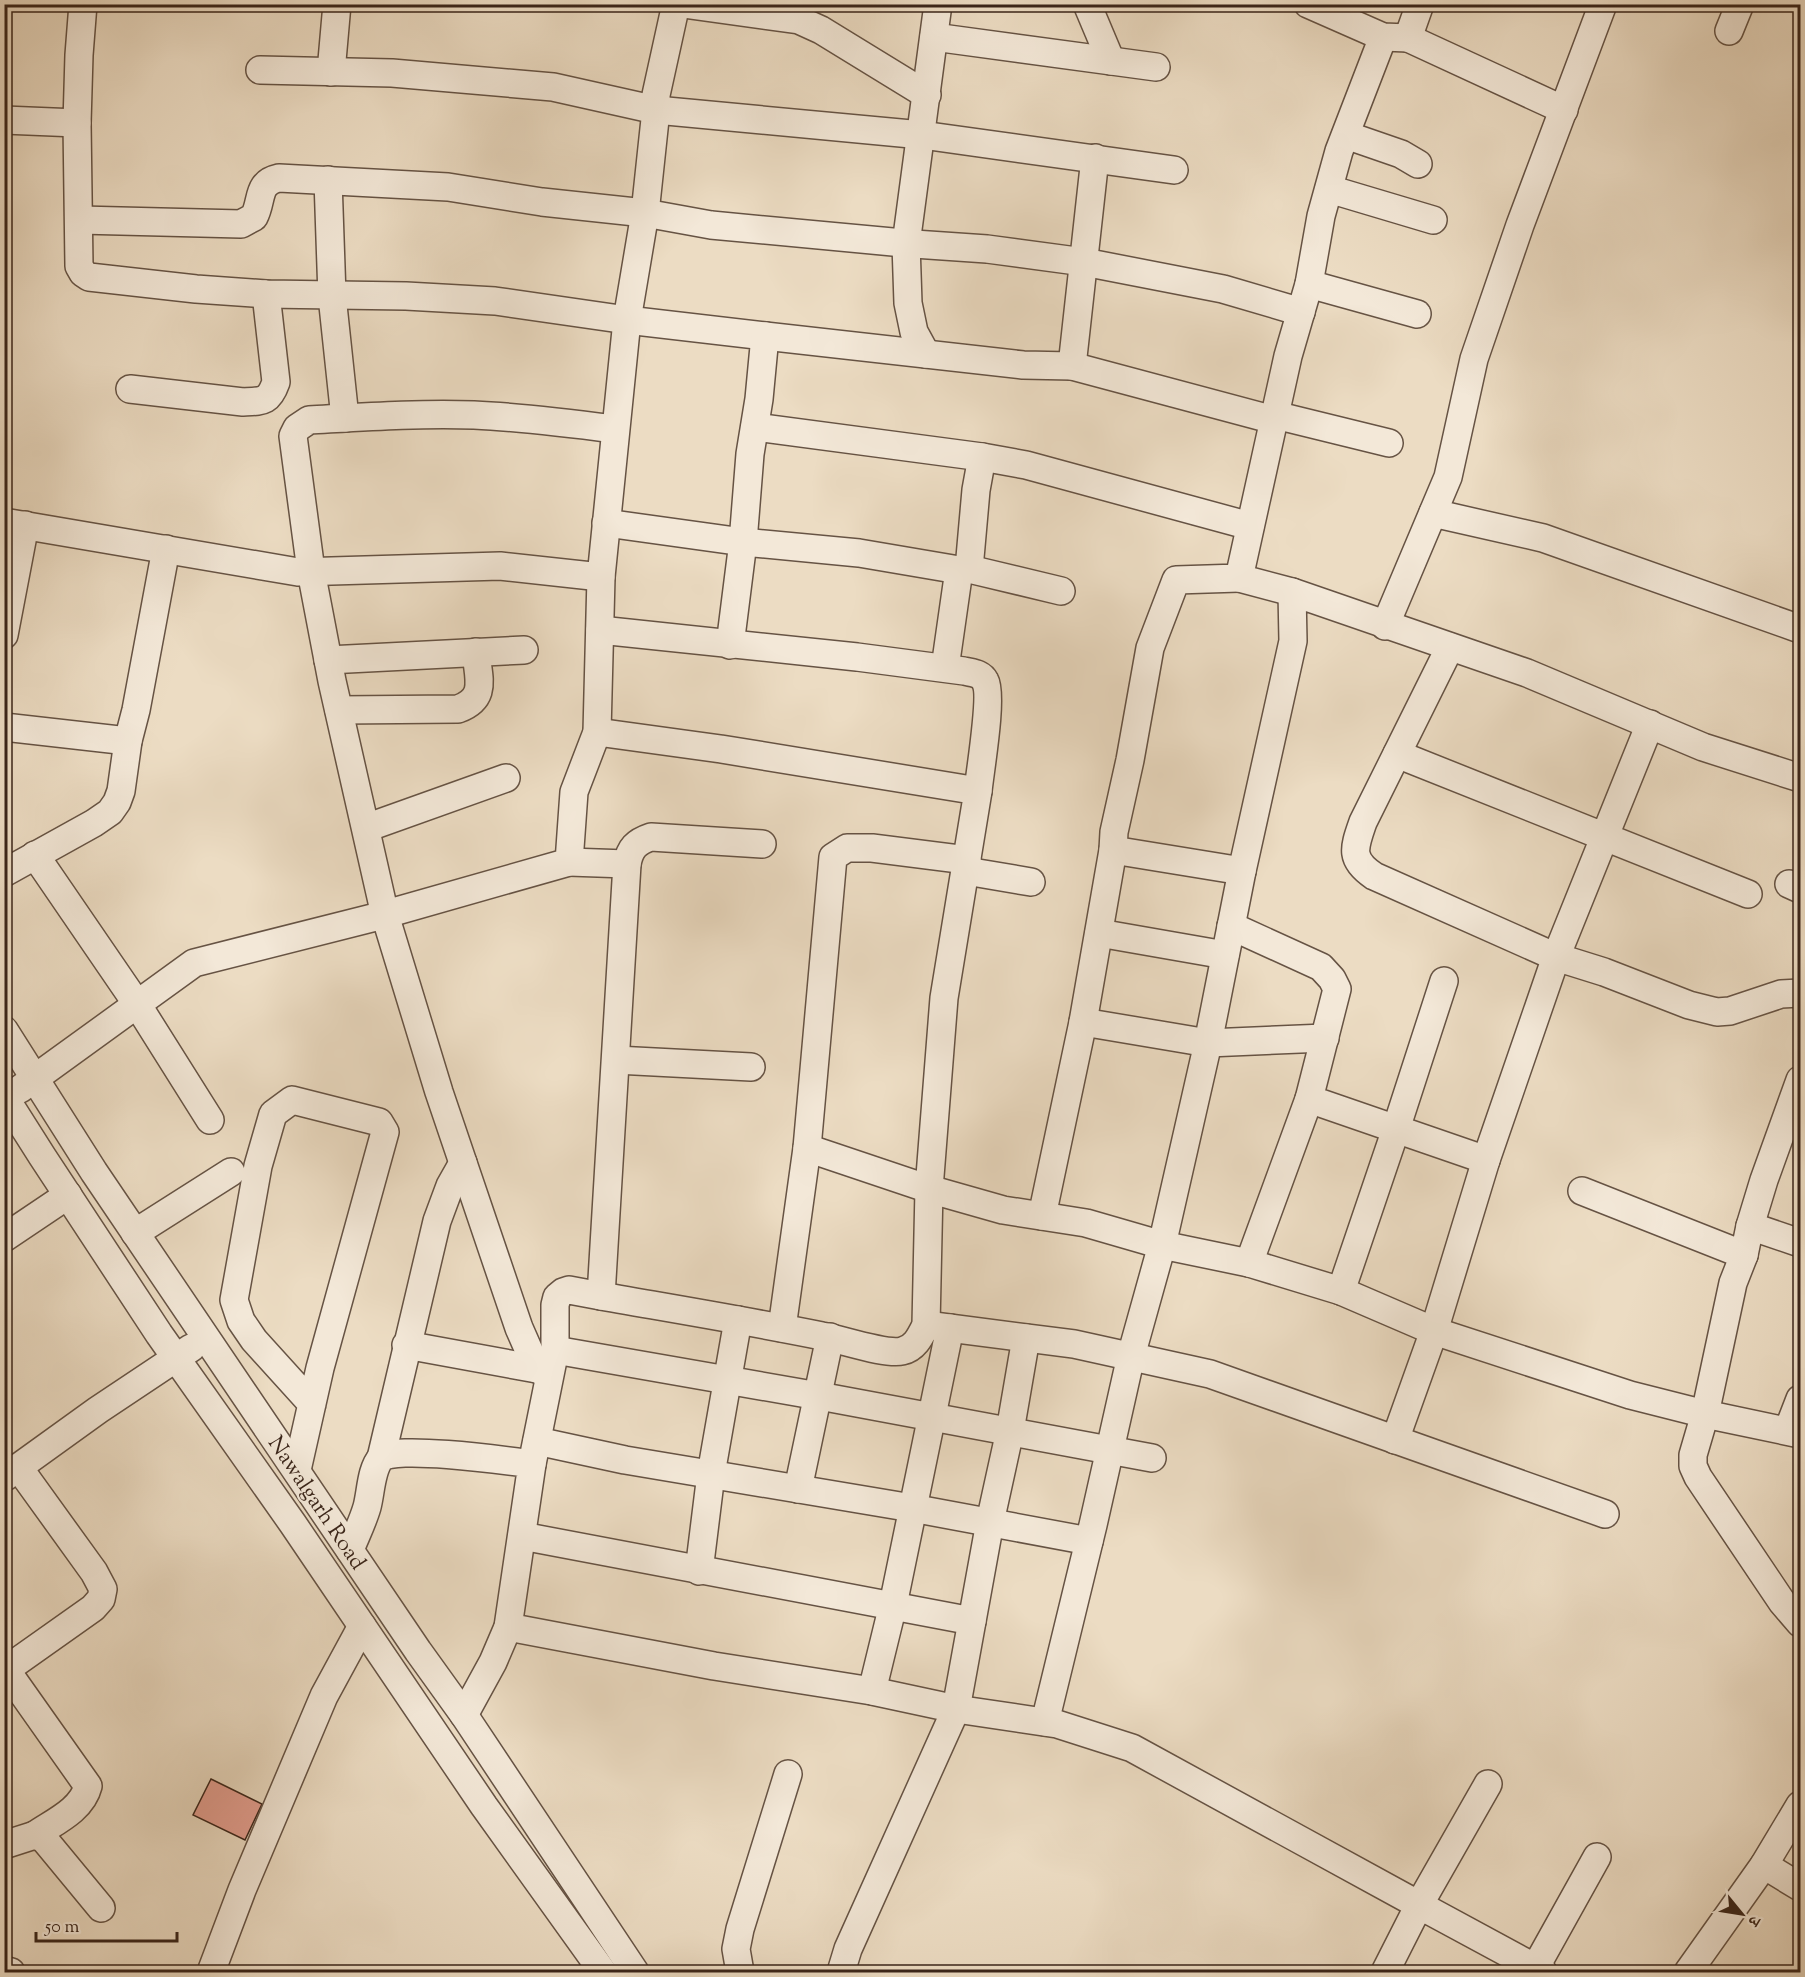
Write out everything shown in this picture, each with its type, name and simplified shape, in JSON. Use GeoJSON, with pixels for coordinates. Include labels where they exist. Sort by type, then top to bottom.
{"type":"FeatureCollection","features":[{"type":"Feature","properties":{"kind":"street"},"geometry":{"type":"LineString","coordinates":[[83,4],[77,123],[79,266],[83,273],[90,277],[266,294],[406,296],[495,302],[627,320],[1023,365],[1072,366],[1274,417],[1389,443]]}},
{"type":"Feature","properties":{"kind":"street"},"geometry":{"type":"LineString","coordinates":[[331,72],[337,4]]}},
{"type":"Feature","properties":{"kind":"street"},"geometry":{"type":"LineString","coordinates":[[569,862],[574,792],[597,732],[601,577],[615,429],[627,320],[645,213],[656,95],[676,4]]}},
{"type":"Feature","properties":{"kind":"street"},"geometry":{"type":"LineString","coordinates":[[683,4],[805,22],[927,95]]}},
{"type":"Feature","properties":{"kind":"street"},"geometry":{"type":"LineString","coordinates":[[926,354],[914,332],[908,303],[906,243],[938,4]]}},
{"type":"Feature","properties":{"kind":"street"},"geometry":{"type":"LineString","coordinates":[[1087,4],[1111,61]]}},
{"type":"Feature","properties":{"kind":"street"},"geometry":{"type":"LineString","coordinates":[[1308,4],[1395,38],[1564,110]]}},
{"type":"Feature","properties":{"kind":"street"},"geometry":{"type":"LineString","coordinates":[[1239,578],[1274,417],[1309,284],[1321,216],[1339,151],[1395,38],[1420,4]]}},
{"type":"Feature","properties":{"kind":"street"},"geometry":{"type":"LineString","coordinates":[[1384,626],[1448,477],[1474,359],[1520,225],[1603,4]]}},
{"type":"Feature","properties":{"kind":"street"},"geometry":{"type":"LineString","coordinates":[[1729,31],[1740,4]]}},
{"type":"Feature","properties":{"kind":"street"},"geometry":{"type":"LineString","coordinates":[[934,38],[1156,67]]}},
{"type":"Feature","properties":{"kind":"street"},"geometry":{"type":"LineString","coordinates":[[260,70],[392,73],[553,87],[656,110],[922,135],[1174,170]]}},
{"type":"Feature","properties":{"kind":"street"},"geometry":{"type":"LineString","coordinates":[[4,120],[77,123]]}},
{"type":"Feature","properties":{"kind":"street"},"geometry":{"type":"LineString","coordinates":[[1346,135],[1401,154],[1418,164]]}},
{"type":"Feature","properties":{"kind":"street"},"geometry":{"type":"LineString","coordinates":[[1072,366],[1095,158]]}},
{"type":"Feature","properties":{"kind":"street"},"geometry":{"type":"LineString","coordinates":[[80,220],[241,224],[254,217],[262,189],[269,180],[279,178],[448,187],[542,202],[645,213],[711,225],[987,249],[1084,262],[1223,289],[1300,312]]}},
{"type":"Feature","properties":{"kind":"street"},"geometry":{"type":"LineString","coordinates":[[328,180],[332,296],[345,418]]}},
{"type":"Feature","properties":{"kind":"street"},"geometry":{"type":"LineString","coordinates":[[1329,189],[1433,220]]}},
{"type":"Feature","properties":{"kind":"street"},"geometry":{"type":"LineString","coordinates":[[1309,284],[1417,314]]}},
{"type":"Feature","properties":{"kind":"street"},"geometry":{"type":"LineString","coordinates":[[130,389],[243,402],[262,401],[272,394],[276,382],[266,294]]}},
{"type":"Feature","properties":{"kind":"street"},"geometry":{"type":"LineString","coordinates":[[730,645],[765,336]]}},
{"type":"Feature","properties":{"kind":"street"},"geometry":{"type":"LineString","coordinates":[[547,1364],[519,1328],[439,1092],[385,915],[328,660],[311,571],[293,436],[303,422],[425,415],[473,415],[543,420],[615,429]]}},
{"type":"Feature","properties":{"kind":"street"},"geometry":{"type":"LineString","coordinates":[[755,427],[982,457],[1026,465],[1250,526]]}},
{"type":"Feature","properties":{"kind":"street"},"geometry":{"type":"LineString","coordinates":[[945,668],[982,457]]}},
{"type":"Feature","properties":{"kind":"street"},"geometry":{"type":"LineString","coordinates":[[1433,513],[1543,538],[1800,629]]}},
{"type":"Feature","properties":{"kind":"street"},"geometry":{"type":"LineString","coordinates":[[4,635],[15,523],[298,572],[500,566],[601,577]]}},
{"type":"Feature","properties":{"kind":"street"},"geometry":{"type":"LineString","coordinates":[[606,523],[742,542],[859,553],[964,570],[1062,591]]}},
{"type":"Feature","properties":{"kind":"street"},"geometry":{"type":"LineString","coordinates":[[4,873],[110,812],[117,802],[166,549]]}},
{"type":"Feature","properties":{"kind":"street"},"geometry":{"type":"LineString","coordinates":[[1042,1216],[1083,1022],[1113,850],[1114,832],[1130,760],[1150,648],[1176,580],[1239,578],[1292,592],[1384,626],[1527,673],[1703,747],[1800,778]]}},
{"type":"Feature","properties":{"kind":"street"},"geometry":{"type":"LineString","coordinates":[[1046,1722],[1131,1356],[1162,1245],[1208,1043],[1242,871],[1293,641],[1292,592]]}},
{"type":"Feature","properties":{"kind":"street"},"geometry":{"type":"LineString","coordinates":[[600,630],[945,668],[980,675],[986,682],[987,705],[978,790],[944,998],[929,1190],[938,1327],[932,1417],[893,1605],[872,1691]]}},
{"type":"Feature","properties":{"kind":"street"},"geometry":{"type":"LineString","coordinates":[[1450,647],[1364,822],[1356,854],[1360,867],[1374,876],[1556,957],[1604,972],[1689,1005],[1717,1012],[1740,1010],[1781,994],[1800,993]]}},
{"type":"Feature","properties":{"kind":"street"},"geometry":{"type":"LineString","coordinates":[[328,660],[524,650]]}},
{"type":"Feature","properties":{"kind":"street"},"geometry":{"type":"LineString","coordinates":[[339,710],[458,709],[469,705],[477,699],[479,691],[476,652]]}},
{"type":"Feature","properties":{"kind":"street"},"geometry":{"type":"LineString","coordinates":[[1395,1440],[1434,1331],[1486,1160],[1556,957],[1650,723]]}},
{"type":"Feature","properties":{"kind":"street"},"geometry":{"type":"LineString","coordinates":[[4,728],[128,741]]}},
{"type":"Feature","properties":{"kind":"street"},"geometry":{"type":"LineString","coordinates":[[597,732],[721,749],[978,790]]}},
{"type":"Feature","properties":{"kind":"street"},"geometry":{"type":"LineString","coordinates":[[1397,754],[1748,894]]}},
{"type":"Feature","properties":{"kind":"street"},"geometry":{"type":"LineString","coordinates":[[366,828],[506,778]]}},
{"type":"Feature","properties":{"kind":"street"},"geometry":{"type":"LineString","coordinates":[[601,1296],[629,852],[638,841],[651,837],[762,844]]}},
{"type":"Feature","properties":{"kind":"street"},"geometry":{"type":"LineString","coordinates":[[782,1328],[807,1148],[833,857],[847,848],[872,848],[966,866],[1031,882]]}},
{"type":"Feature","properties":{"kind":"street"},"geometry":{"type":"LineString","coordinates":[[1113,850],[1242,871]]}},
{"type":"Feature","properties":{"kind":"street"},"geometry":{"type":"LineString","coordinates":[[34,855],[137,1004],[210,1120]]}},
{"type":"Feature","properties":{"kind":"street"},"geometry":{"type":"LineString","coordinates":[[603,1972],[484,1806],[293,1524],[176,1358],[6,1098],[194,963],[385,915],[569,862],[627,864]]}},
{"type":"Feature","properties":{"kind":"street"},"geometry":{"type":"LineString","coordinates":[[1231,926],[1321,967],[1332,979],[1337,989],[1309,1099],[1249,1263]]}},
{"type":"Feature","properties":{"kind":"street"},"geometry":{"type":"LineString","coordinates":[[1099,933],[1225,955]]}},
{"type":"Feature","properties":{"kind":"street"},"geometry":{"type":"LineString","coordinates":[[1341,1291],[1444,981]]}},
{"type":"Feature","properties":{"kind":"street"},"geometry":{"type":"LineString","coordinates":[[1083,1022],[1208,1043],[1326,1038]]}},
{"type":"Feature","properties":{"kind":"street","name":"Nawalgarh Road"},"geometry":{"type":"LineString","coordinates":[[4,1030],[94,1172],[417,1651],[464,1715],[635,1972]]}},
{"type":"Feature","properties":{"kind":"street"},"geometry":{"type":"LineString","coordinates":[[616,1060],[751,1067]]}},
{"type":"Feature","properties":{"kind":"street"},"geometry":{"type":"LineString","coordinates":[[1800,1080],[1764,1180],[1744,1255],[1733,1283],[1705,1414],[1693,1455],[1698,1477],[1782,1602],[1800,1623]]}},
{"type":"Feature","properties":{"kind":"street"},"geometry":{"type":"LineString","coordinates":[[1309,1099],[1486,1160]]}},
{"type":"Feature","properties":{"kind":"street"},"geometry":{"type":"LineString","coordinates":[[297,1470],[312,1404],[386,1132],[379,1122],[292,1100],[273,1114],[258,1166],[234,1300],[241,1321],[254,1340],[312,1404]]}},
{"type":"Feature","properties":{"kind":"street"},"geometry":{"type":"LineString","coordinates":[[807,1148],[929,1190],[1003,1210],[1086,1223],[1162,1245],[1249,1263],[1341,1291],[1434,1331],[1619,1391],[1705,1414],[1794,1432],[1800,1399]]}},
{"type":"Feature","properties":{"kind":"street"},"geometry":{"type":"LineString","coordinates":[[350,1550],[367,1507],[376,1468],[381,1458],[437,1221],[450,1186],[463,1163]]}},
{"type":"Feature","properties":{"kind":"street"},"geometry":{"type":"LineString","coordinates":[[135,1233],[231,1172]]}},
{"type":"Feature","properties":{"kind":"street"},"geometry":{"type":"LineString","coordinates":[[1582,1191],[1744,1255]]}},
{"type":"Feature","properties":{"kind":"street"},"geometry":{"type":"LineString","coordinates":[[4,1238],[68,1195]]}},
{"type":"Feature","properties":{"kind":"street"},"geometry":{"type":"LineString","coordinates":[[1750,1226],[1800,1243]]}},
{"type":"Feature","properties":{"kind":"street"},"geometry":{"type":"LineString","coordinates":[[464,1715],[493,1662],[507,1626],[555,1305],[562,1292],[569,1290],[782,1328],[900,1352],[911,1347],[919,1338],[938,1327],[1074,1344],[1131,1356],[1210,1374],[1605,1514]]}},
{"type":"Feature","properties":{"kind":"street"},"geometry":{"type":"LineString","coordinates":[[699,1570],[711,1474],[738,1320]]}},
{"type":"Feature","properties":{"kind":"street"},"geometry":{"type":"LineString","coordinates":[[4,1845],[35,1835],[71,1811],[85,1797],[88,1786],[5,1669],[93,1608],[101,1599],[103,1589],[94,1572],[12,1473],[98,1410],[207,1337]]}},
{"type":"Feature","properties":{"kind":"street"},"geometry":{"type":"LineString","coordinates":[[798,1489],[830,1337]]}},
{"type":"Feature","properties":{"kind":"street"},"geometry":{"type":"LineString","coordinates":[[841,1972],[848,1949],[956,1709],[1026,1338]]}},
{"type":"Feature","properties":{"kind":"street"},"geometry":{"type":"LineString","coordinates":[[406,1345],[547,1364],[727,1380],[1152,1458]]}},
{"type":"Feature","properties":{"kind":"street"},"geometry":{"type":"LineString","coordinates":[[381,1458],[399,1452],[534,1453],[624,1460],[912,1508],[1089,1541]]}},
{"type":"Feature","properties":{"kind":"street"},"geometry":{"type":"LineString","coordinates":[[522,1536],[972,1620]]}},
{"type":"Feature","properties":{"kind":"street"},"geometry":{"type":"LineString","coordinates":[[211,1972],[242,1890],[324,1696],[362,1626]]}},
{"type":"Feature","properties":{"kind":"street"},"geometry":{"type":"LineString","coordinates":[[507,1626],[714,1666],[872,1691],[956,1709],[1046,1722],[1089,1733],[1132,1748],[1537,1971],[1597,1857]]}},
{"type":"Feature","properties":{"kind":"street"},"geometry":{"type":"LineString","coordinates":[[740,1972],[736,1949],[740,1929],[788,1774]]}},
{"type":"Feature","properties":{"kind":"street"},"geometry":{"type":"LineString","coordinates":[[1385,1972],[1419,1905],[1488,1784]]}},
{"type":"Feature","properties":{"kind":"street"},"geometry":{"type":"LineString","coordinates":[[1688,1972],[1764,1865],[1800,1804]]}},
{"type":"Feature","properties":{"kind":"street"},"geometry":{"type":"LineString","coordinates":[[35,1835],[44,1839],[101,1908]]}},
{"type":"Feature","properties":{"kind":"street"},"geometry":{"type":"LineString","coordinates":[[1764,1865],[1800,1887]]}},
{"type":"Feature","properties":{"kind":"street"},"geometry":{"type":"LineString","coordinates":[[4,1970],[11,1972]]}},
{"type":"Feature","properties":{"kind":"building"},"geometry":{"type":"Polygon","coordinates":[[[211,1779],[262,1804],[245,1840],[193,1815],[211,1779]]]}}]}
